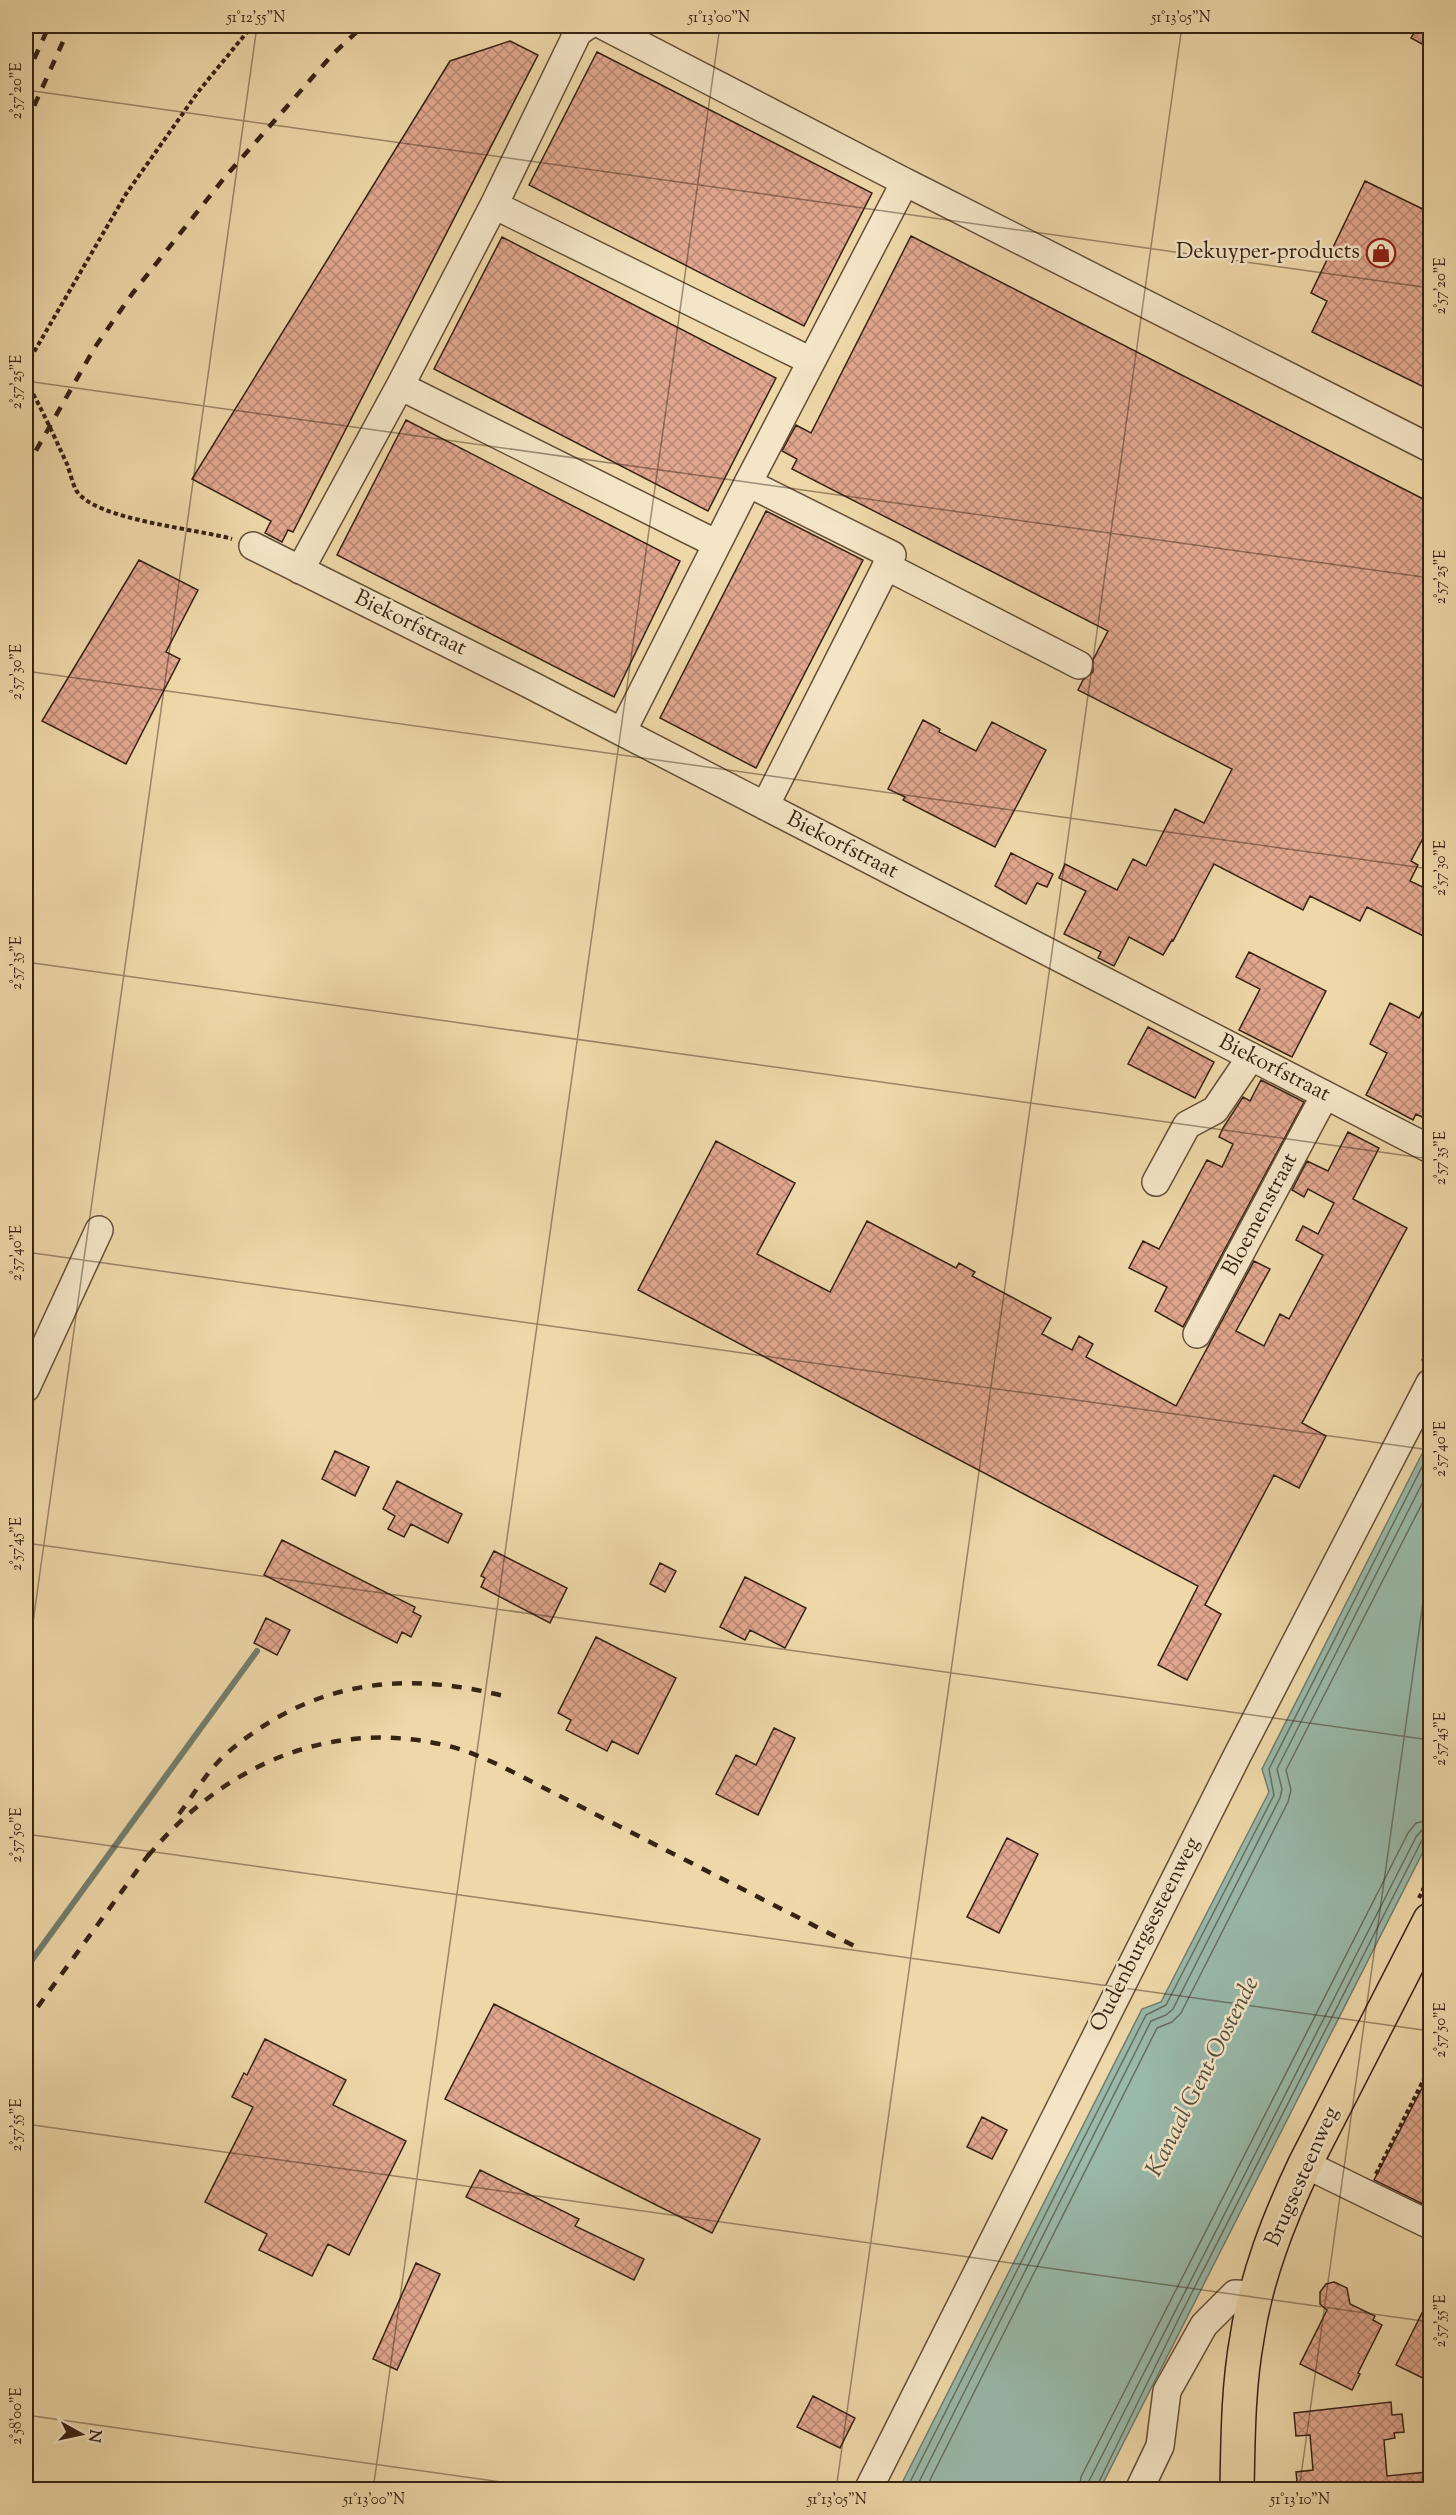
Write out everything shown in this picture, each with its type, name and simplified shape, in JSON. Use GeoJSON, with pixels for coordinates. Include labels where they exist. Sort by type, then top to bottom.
{"type":"FeatureCollection","features":[{"type":"Feature","properties":{"kind":"main road","name":"Brugsesteenweg"},"geometry":{"type":"LineString","coordinates":[[1237,2490],[1238,2420],[1246,2338],[1256,2295],[1280,2221],[1305,2163],[1431,1920]]}},
{"type":"Feature","properties":{"kind":"street"},"geometry":{"type":"LineString","coordinates":[[300,570],[400,386],[494,205],[578,32],[587,26]]}},
{"type":"Feature","properties":{"kind":"street"},"geometry":{"type":"LineString","coordinates":[[604,26],[905,182],[1431,448]]}},
{"type":"Feature","properties":{"kind":"street"},"geometry":{"type":"LineString","coordinates":[[622,732],[748,483],[905,182]]}},
{"type":"Feature","properties":{"kind":"street"},"geometry":{"type":"LineString","coordinates":[[494,205],[811,362]]}},
{"type":"Feature","properties":{"kind":"street"},"geometry":{"type":"LineString","coordinates":[[400,386],[717,544]]}},
{"type":"Feature","properties":{"kind":"street"},"geometry":{"type":"LineString","coordinates":[[748,483],[892,555],[765,806]]}},
{"type":"Feature","properties":{"kind":"street","name":"Biekorfstraat"},"geometry":{"type":"LineString","coordinates":[[253,546],[622,732],[1431,1149]]}},
{"type":"Feature","properties":{"kind":"street"},"geometry":{"type":"LineString","coordinates":[[886,566],[1079,665]]}},
{"type":"Feature","properties":{"kind":"street"},"geometry":{"type":"LineString","coordinates":[[1156,1182],[1186,1125],[1215,1110],[1251,1057]]}},
{"type":"Feature","properties":{"kind":"street","name":"Bloemenstraat"},"geometry":{"type":"LineString","coordinates":[[1197,1334],[1325,1095]]}},
{"type":"Feature","properties":{"kind":"street"},"geometry":{"type":"LineString","coordinates":[[26,1389],[99,1230]]}},
{"type":"Feature","properties":{"kind":"street","name":"Oudenburgsesteenweg"},"geometry":{"type":"LineString","coordinates":[[868,2490],[1238,1754],[1431,1383]]}},
{"type":"Feature","properties":{"kind":"street"},"geometry":{"type":"LineString","coordinates":[[1305,2163],[1431,2225]]}},
{"type":"Feature","properties":{"kind":"street"},"geometry":{"type":"LineString","coordinates":[[1139,2490],[1160,2446],[1167,2391],[1204,2325],[1235,2294],[1256,2295]]}},
{"type":"Feature","properties":{"kind":"path"},"geometry":{"type":"LineString","coordinates":[[26,372],[27,364],[126,194],[198,92],[252,26]]}},
{"type":"Feature","properties":{"kind":"path"},"geometry":{"type":"LineString","coordinates":[[26,381],[55,437],[76,491],[97,506],[147,522],[212,533],[253,546]]}},
{"type":"Feature","properties":{"kind":"path"},"geometry":{"type":"LineString","coordinates":[[1366,2194],[1431,2067]]}},
{"type":"Feature","properties":{"kind":"water","name":"Kanaal Gent-Oostende"},"geometry":{"type":"Polygon","coordinates":[[[1430,1438],[1430,1838],[1100,2489],[899,2489],[1142,2009],[1161,2002],[1269,1792],[1262,1769],[1430,1438]]]}},
{"type":"Feature","properties":{"kind":"building"},"geometry":{"type":"Polygon","coordinates":[[[1418,26],[1431,26],[1431,49],[1411,38],[1418,26]]]}},
{"type":"Feature","properties":{"kind":"building"},"geometry":{"type":"Polygon","coordinates":[[[510,41],[538,55],[293,532],[288,530],[282,542],[265,533],[271,521],[192,479],[450,61],[510,41]]]}},
{"type":"Feature","properties":{"kind":"building"},"geometry":{"type":"Polygon","coordinates":[[[597,52],[872,193],[804,326],[529,185],[597,52]]]}},
{"type":"Feature","properties":{"kind":"building","name":"Dekuyper-products"},"geometry":{"type":"Polygon","coordinates":[[[1365,181],[1431,213],[1431,379],[1426,388],[1312,332],[1327,301],[1311,293],[1365,181]]]}},
{"type":"Feature","properties":{"kind":"building"},"geometry":{"type":"Polygon","coordinates":[[[911,236],[1431,503],[1431,823],[1411,861],[1418,865],[1410,881],[1431,891],[1431,940],[1367,907],[1360,921],[1310,896],[1303,910],[1214,864],[1173,941],[1163,955],[1129,937],[1114,966],[1098,958],[1101,952],[1064,934],[1086,891],[1059,878],[1065,864],[1117,890],[1133,859],[1146,866],[1175,809],[1204,823],[1232,769],[1078,690],[1083,680],[1093,672],[1093,660],[1108,631],[792,469],[797,459],[782,451],[796,425],[811,433],[911,236]]]}},
{"type":"Feature","properties":{"kind":"building"},"geometry":{"type":"Polygon","coordinates":[[[502,237],[776,378],[708,511],[434,369],[502,237]]]}},
{"type":"Feature","properties":{"kind":"building"},"geometry":{"type":"Polygon","coordinates":[[[406,420],[680,561],[614,697],[337,555],[406,420]]]}},
{"type":"Feature","properties":{"kind":"building"},"geometry":{"type":"Polygon","coordinates":[[[766,511],[863,560],[756,768],[660,718],[766,511]]]}},
{"type":"Feature","properties":{"kind":"building"},"geometry":{"type":"Polygon","coordinates":[[[139,560],[198,590],[166,652],[180,659],[126,764],[42,721],[139,560]]]}},
{"type":"Feature","properties":{"kind":"building"},"geometry":{"type":"Polygon","coordinates":[[[923,720],[940,729],[939,732],[976,751],[992,722],[1046,750],[995,847],[903,800],[905,797],[888,789],[923,720]]]}},
{"type":"Feature","properties":{"kind":"building"},"geometry":{"type":"Polygon","coordinates":[[[1011,853],[1053,874],[1047,887],[1037,883],[1026,904],[995,886],[1011,853]]]}},
{"type":"Feature","properties":{"kind":"building"},"geometry":{"type":"Polygon","coordinates":[[[1249,952],[1326,991],[1292,1057],[1239,1030],[1260,989],[1236,977],[1249,952]]]}},
{"type":"Feature","properties":{"kind":"building"},"geometry":{"type":"Polygon","coordinates":[[[1431,995],[1431,1106],[1424,1118],[1416,1114],[1413,1120],[1366,1095],[1387,1053],[1370,1044],[1390,1003],[1419,1018],[1431,995]]]}},
{"type":"Feature","properties":{"kind":"building"},"geometry":{"type":"Polygon","coordinates":[[[1148,1027],[1214,1062],[1195,1098],[1128,1064],[1148,1027]]]}},
{"type":"Feature","properties":{"kind":"building"},"geometry":{"type":"Polygon","coordinates":[[[1261,1080],[1304,1102],[1183,1327],[1155,1311],[1167,1287],[1129,1268],[1143,1241],[1159,1249],[1207,1160],[1222,1167],[1233,1144],[1219,1137],[1223,1128],[1243,1097],[1250,1101],[1261,1080]]]}},
{"type":"Feature","properties":{"kind":"building"},"geometry":{"type":"Polygon","coordinates":[[[1348,1132],[1379,1148],[1353,1199],[1407,1228],[1302,1423],[1326,1436],[1299,1488],[1274,1475],[1205,1605],[1221,1614],[1187,1680],[1158,1665],[1198,1586],[638,1290],[716,1141],[795,1183],[757,1254],[830,1292],[867,1221],[956,1268],[959,1263],[975,1272],[972,1276],[1051,1318],[1042,1334],[1072,1350],[1079,1336],[1093,1344],[1086,1357],[1176,1406],[1254,1261],[1270,1269],[1236,1331],[1264,1346],[1280,1314],[1289,1319],[1323,1255],[1296,1240],[1303,1226],[1318,1234],[1334,1203],[1308,1189],[1304,1197],[1292,1190],[1307,1161],[1328,1171],[1348,1132]]]}},
{"type":"Feature","properties":{"kind":"building"},"geometry":{"type":"Polygon","coordinates":[[[335,1451],[369,1467],[355,1496],[322,1479],[335,1451]]]}},
{"type":"Feature","properties":{"kind":"building"},"geometry":{"type":"Polygon","coordinates":[[[397,1481],[462,1514],[448,1543],[411,1524],[404,1537],[388,1529],[395,1516],[383,1509],[397,1481]]]}},
{"type":"Feature","properties":{"kind":"building"},"geometry":{"type":"Polygon","coordinates":[[[282,1540],[415,1607],[413,1612],[421,1616],[411,1637],[402,1632],[397,1643],[264,1575],[282,1540]]]}},
{"type":"Feature","properties":{"kind":"building"},"geometry":{"type":"Polygon","coordinates":[[[494,1551],[567,1588],[550,1623],[481,1587],[485,1578],[481,1576],[494,1551]]]}},
{"type":"Feature","properties":{"kind":"building"},"geometry":{"type":"Polygon","coordinates":[[[660,1563],[676,1571],[665,1592],[650,1584],[660,1563]]]}},
{"type":"Feature","properties":{"kind":"building"},"geometry":{"type":"Polygon","coordinates":[[[745,1577],[806,1608],[785,1648],[750,1630],[745,1640],[720,1627],[745,1577]]]}},
{"type":"Feature","properties":{"kind":"building"},"geometry":{"type":"Polygon","coordinates":[[[266,1618],[290,1630],[277,1655],[254,1643],[266,1618]]]}},
{"type":"Feature","properties":{"kind":"building"},"geometry":{"type":"Polygon","coordinates":[[[596,1637],[676,1678],[638,1754],[612,1741],[607,1751],[566,1730],[571,1720],[558,1713],[596,1637]]]}},
{"type":"Feature","properties":{"kind":"building"},"geometry":{"type":"Polygon","coordinates":[[[774,1728],[795,1738],[758,1815],[716,1794],[736,1755],[756,1765],[774,1728]]]}},
{"type":"Feature","properties":{"kind":"building"},"geometry":{"type":"Polygon","coordinates":[[[1007,1838],[1038,1854],[999,1933],[967,1917],[1007,1838]]]}},
{"type":"Feature","properties":{"kind":"building"},"geometry":{"type":"Polygon","coordinates":[[[494,2004],[760,2139],[712,2233],[445,2099],[494,2004]]]}},
{"type":"Feature","properties":{"kind":"building"},"geometry":{"type":"Polygon","coordinates":[[[265,2039],[346,2080],[333,2105],[406,2141],[349,2255],[328,2244],[312,2276],[259,2250],[267,2234],[205,2202],[253,2107],[232,2097],[244,2073],[247,2075],[265,2039]]]}},
{"type":"Feature","properties":{"kind":"building"},"geometry":{"type":"Polygon","coordinates":[[[1431,2071],[1431,2208],[1374,2180],[1431,2071]]]}},
{"type":"Feature","properties":{"kind":"building"},"geometry":{"type":"Polygon","coordinates":[[[982,2117],[1007,2130],[992,2159],[967,2147],[982,2117]]]}},
{"type":"Feature","properties":{"kind":"building"},"geometry":{"type":"Polygon","coordinates":[[[480,2170],[579,2219],[575,2226],[644,2259],[634,2280],[466,2197],[480,2170]]]}},
{"type":"Feature","properties":{"kind":"building"},"geometry":{"type":"Polygon","coordinates":[[[416,2263],[440,2274],[397,2370],[373,2359],[416,2263]]]}},
{"type":"Feature","properties":{"kind":"building"},"geometry":{"type":"Polygon","coordinates":[[[1334,2282],[1347,2288],[1350,2304],[1375,2316],[1373,2320],[1382,2325],[1352,2390],[1300,2364],[1327,2310],[1320,2304],[1320,2292],[1326,2284],[1334,2282]]]}},
{"type":"Feature","properties":{"kind":"building"},"geometry":{"type":"Polygon","coordinates":[[[1431,2295],[1431,2382],[1396,2365],[1431,2295]]]}},
{"type":"Feature","properties":{"kind":"building"},"geometry":{"type":"Polygon","coordinates":[[[813,2396],[855,2418],[840,2448],[797,2427],[813,2396]]]}},
{"type":"Feature","properties":{"kind":"building"},"geometry":{"type":"Polygon","coordinates":[[[1391,2402],[1392,2415],[1402,2414],[1404,2432],[1394,2433],[1395,2438],[1384,2440],[1387,2476],[1427,2472],[1429,2490],[1298,2490],[1296,2472],[1313,2470],[1310,2435],[1296,2436],[1294,2413],[1391,2402]]]}},
{"type":"Feature","properties":{"kind":"waterway"},"geometry":{"type":"LineString","coordinates":[[26,1968],[257,1651]]}},
{"type":"Feature","properties":{"kind":"railway"},"geometry":{"type":"LineString","coordinates":[[26,50],[37,26]]}},
{"type":"Feature","properties":{"kind":"railway"},"geometry":{"type":"LineString","coordinates":[[26,77],[49,26]]}},
{"type":"Feature","properties":{"kind":"railway"},"geometry":{"type":"LineString","coordinates":[[26,124],[70,26]]}},
{"type":"Feature","properties":{"kind":"railway"},"geometry":{"type":"LineString","coordinates":[[26,468],[95,347],[132,294],[225,177],[333,54],[363,26]]}},
{"type":"Feature","properties":{"kind":"railway"},"geometry":{"type":"LineString","coordinates":[[179,1814],[202,1781],[234,1747],[265,1725],[294,1709],[324,1697],[384,1684],[414,1683],[445,1685],[508,1697]]}},
{"type":"Feature","properties":{"kind":"railway"},"geometry":{"type":"LineString","coordinates":[[148,1856],[177,1825],[209,1797],[243,1775],[280,1757],[318,1745],[359,1738],[401,1738],[444,1745],[499,1765],[862,1950]]}},
{"type":"Feature","properties":{"kind":"railway"},"geometry":{"type":"LineString","coordinates":[[26,2023],[152,1850]]}},
{"type":"Feature","properties":{"kind":"place","name":"Dekuyper-products"},"geometry":{"type":"Point","coordinates":[1381,253]}}]}
